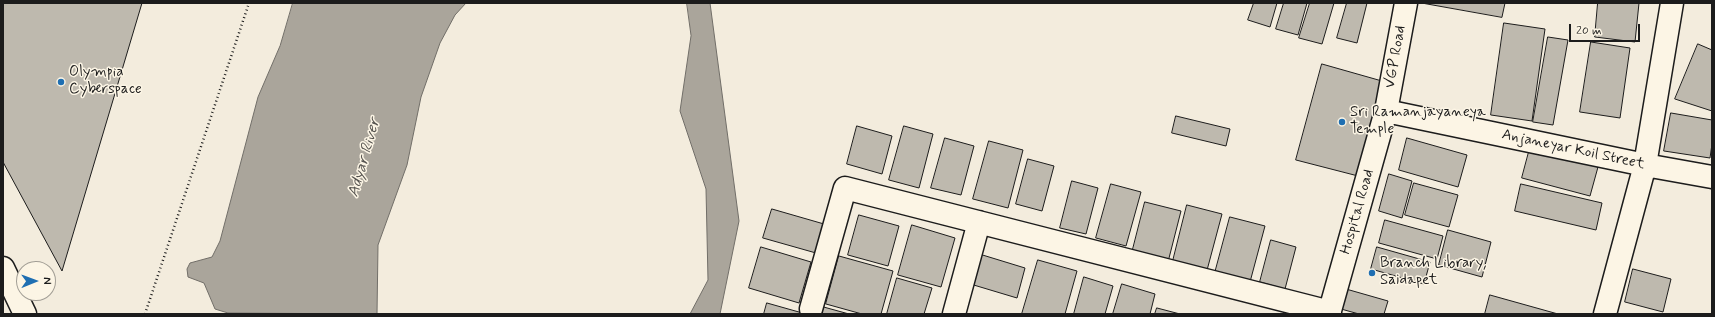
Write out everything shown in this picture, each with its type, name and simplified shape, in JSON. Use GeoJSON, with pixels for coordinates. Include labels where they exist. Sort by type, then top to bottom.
{"type":"FeatureCollection","features":[{"type":"Feature","properties":{"kind":"street","name":"VGP Road"},"geometry":{"type":"LineString","coordinates":[[1386,111],[1406,3]]}},
{"type":"Feature","properties":{"kind":"street"},"geometry":{"type":"LineString","coordinates":[[1605,314],[1645,165],[1672,3]]}},
{"type":"Feature","properties":{"kind":"street","name":"Anjaneyar Koil Street"},"geometry":{"type":"LineString","coordinates":[[1386,111],[1645,165],[1712,177]]}},
{"type":"Feature","properties":{"kind":"street","name":"Hospital Road"},"geometry":{"type":"LineString","coordinates":[[1329,313],[1386,111]]}},
{"type":"Feature","properties":{"kind":"street"},"geometry":{"type":"LineString","coordinates":[[811,309],[845,188],[1329,313]]}},
{"type":"Feature","properties":{"kind":"street"},"geometry":{"type":"LineString","coordinates":[[954,314],[979,222]]}},
{"type":"Feature","properties":{"kind":"street"},"geometry":{"type":"LineString","coordinates":[[3,268],[25,314]]}},
{"type":"Feature","properties":{"kind":"path"},"geometry":{"type":"LineString","coordinates":[[146,314],[249,3]]}},
{"type":"Feature","properties":{"kind":"water","name":"Adyar River"},"geometry":{"type":"Polygon","coordinates":[[[293,3],[466,3],[455,15],[440,43],[421,97],[407,165],[378,245],[377,314],[228,313],[215,309],[204,283],[188,277],[187,269],[190,263],[212,257],[220,241],[258,97],[280,46],[293,3]]]}},
{"type":"Feature","properties":{"kind":"water"},"geometry":{"type":"Polygon","coordinates":[[[687,3],[710,3],[739,221],[720,314],[690,314],[708,280],[706,189],[680,111],[691,36],[687,3]]]}},
{"type":"Feature","properties":{"kind":"building","name":"Olympia Cyberspace"},"geometry":{"type":"Polygon","coordinates":[[[3,3],[142,3],[62,271],[3,162],[3,3]]]}},
{"type":"Feature","properties":{"kind":"building"},"geometry":{"type":"Polygon","coordinates":[[[1254,3],[1277,3],[1270,27],[1248,20],[1254,3]]]}},
{"type":"Feature","properties":{"kind":"building"},"geometry":{"type":"Polygon","coordinates":[[[1284,3],[1307,3],[1298,35],[1276,29],[1284,3]]]}},
{"type":"Feature","properties":{"kind":"building"},"geometry":{"type":"Polygon","coordinates":[[[1310,3],[1334,3],[1322,44],[1299,38],[1310,3]]]}},
{"type":"Feature","properties":{"kind":"building"},"geometry":{"type":"Polygon","coordinates":[[[1347,3],[1367,3],[1357,43],[1337,38],[1347,3]]]}},
{"type":"Feature","properties":{"kind":"building"},"geometry":{"type":"Polygon","coordinates":[[[1422,3],[1505,3],[1502,17],[1422,3]]]}},
{"type":"Feature","properties":{"kind":"building"},"geometry":{"type":"Polygon","coordinates":[[[1598,3],[1639,3],[1635,42],[1595,37],[1598,3]]]}},
{"type":"Feature","properties":{"kind":"building"},"geometry":{"type":"Polygon","coordinates":[[[1504,23],[1545,29],[1532,121],[1491,115],[1504,23]]]}},
{"type":"Feature","properties":{"kind":"building"},"geometry":{"type":"Polygon","coordinates":[[[1548,37],[1568,40],[1553,125],[1533,122],[1548,37]]]}},
{"type":"Feature","properties":{"kind":"building"},"geometry":{"type":"Polygon","coordinates":[[[1591,42],[1630,48],[1620,118],[1580,112],[1591,42]]]}},
{"type":"Feature","properties":{"kind":"building"},"geometry":{"type":"Polygon","coordinates":[[[1698,44],[1712,50],[1712,111],[1675,99],[1698,44]]]}},
{"type":"Feature","properties":{"kind":"building","name":"Sri Ramanjayaneya Temple"},"geometry":{"type":"Polygon","coordinates":[[[1322,64],[1389,83],[1362,177],[1296,160],[1322,64]]]}},
{"type":"Feature","properties":{"kind":"building"},"geometry":{"type":"Polygon","coordinates":[[[1671,113],[1712,120],[1712,144],[1710,158],[1664,151],[1671,113]]]}},
{"type":"Feature","properties":{"kind":"building"},"geometry":{"type":"Polygon","coordinates":[[[1176,116],[1230,129],[1226,146],[1172,133],[1176,116]]]}},
{"type":"Feature","properties":{"kind":"building"},"geometry":{"type":"Polygon","coordinates":[[[857,126],[892,136],[882,174],[847,164],[857,126]]]}},
{"type":"Feature","properties":{"kind":"building"},"geometry":{"type":"Polygon","coordinates":[[[904,126],[933,134],[919,188],[889,180],[904,126]]]}},
{"type":"Feature","properties":{"kind":"building"},"geometry":{"type":"Polygon","coordinates":[[[945,138],[974,146],[961,195],[931,188],[945,138]]]}},
{"type":"Feature","properties":{"kind":"building"},"geometry":{"type":"Polygon","coordinates":[[[1407,138],[1467,155],[1458,187],[1399,170],[1407,138]]]}},
{"type":"Feature","properties":{"kind":"building"},"geometry":{"type":"Polygon","coordinates":[[[989,141],[1023,150],[1008,208],[973,199],[989,141]]]}},
{"type":"Feature","properties":{"kind":"building"},"geometry":{"type":"Polygon","coordinates":[[[1530,148],[1598,167],[1590,196],[1522,178],[1530,148]]]}},
{"type":"Feature","properties":{"kind":"building"},"geometry":{"type":"Polygon","coordinates":[[[1028,159],[1054,166],[1042,211],[1016,204],[1028,159]]]}},
{"type":"Feature","properties":{"kind":"building"},"geometry":{"type":"Polygon","coordinates":[[[1389,174],[1412,181],[1402,218],[1379,211],[1389,174]]]}},
{"type":"Feature","properties":{"kind":"building"},"geometry":{"type":"Polygon","coordinates":[[[1072,181],[1098,188],[1086,234],[1060,228],[1072,181]]]}},
{"type":"Feature","properties":{"kind":"building"},"geometry":{"type":"Polygon","coordinates":[[[1414,183],[1458,195],[1449,227],[1405,215],[1414,183]]]}},
{"type":"Feature","properties":{"kind":"building"},"geometry":{"type":"Polygon","coordinates":[[[1111,184],[1141,192],[1126,246],[1096,238],[1111,184]]]}},
{"type":"Feature","properties":{"kind":"building"},"geometry":{"type":"Polygon","coordinates":[[[1521,184],[1602,203],[1596,230],[1515,211],[1521,184]]]}},
{"type":"Feature","properties":{"kind":"building"},"geometry":{"type":"Polygon","coordinates":[[[1145,202],[1181,211],[1168,262],[1132,253],[1145,202]]]}},
{"type":"Feature","properties":{"kind":"building"},"geometry":{"type":"Polygon","coordinates":[[[1187,205],[1222,214],[1206,274],[1172,265],[1187,205]]]}},
{"type":"Feature","properties":{"kind":"building"},"geometry":{"type":"Polygon","coordinates":[[[772,209],[824,224],[816,253],[763,238],[772,209]]]}},
{"type":"Feature","properties":{"kind":"building"},"geometry":{"type":"Polygon","coordinates":[[[859,215],[899,226],[888,266],[848,255],[859,215]]]}},
{"type":"Feature","properties":{"kind":"building"},"geometry":{"type":"Polygon","coordinates":[[[1230,217],[1265,226],[1250,282],[1215,273],[1230,217]]]}},
{"type":"Feature","properties":{"kind":"building"},"geometry":{"type":"Polygon","coordinates":[[[1385,220],[1443,236],[1437,259],[1379,243],[1385,220]]]}},
{"type":"Feature","properties":{"kind":"building"},"geometry":{"type":"Polygon","coordinates":[[[912,225],[955,238],[941,287],[898,275],[912,225]]]}},
{"type":"Feature","properties":{"kind":"building"},"geometry":{"type":"Polygon","coordinates":[[[1448,230],[1491,242],[1482,277],[1439,265],[1448,230]]]}},
{"type":"Feature","properties":{"kind":"building"},"geometry":{"type":"Polygon","coordinates":[[[1271,240],[1296,247],[1285,289],[1260,282],[1271,240]]]}},
{"type":"Feature","properties":{"kind":"building"},"geometry":{"type":"Polygon","coordinates":[[[761,247],[811,262],[799,303],[749,288],[761,247]]]}},
{"type":"Feature","properties":{"kind":"building"},"geometry":{"type":"Polygon","coordinates":[[[1377,247],[1430,262],[1424,284],[1371,269],[1377,247]]]}},
{"type":"Feature","properties":{"kind":"building"},"geometry":{"type":"Polygon","coordinates":[[[976,253],[1025,268],[1017,298],[967,283],[976,253]]]}},
{"type":"Feature","properties":{"kind":"building"},"geometry":{"type":"Polygon","coordinates":[[[839,256],[893,271],[881,314],[862,314],[826,304],[839,256]]]}},
{"type":"Feature","properties":{"kind":"building"},"geometry":{"type":"Polygon","coordinates":[[[1038,260],[1077,271],[1065,314],[1022,314],[1038,260]]]}},
{"type":"Feature","properties":{"kind":"building"},"geometry":{"type":"Polygon","coordinates":[[[1633,269],[1671,279],[1663,312],[1625,302],[1633,269]]]}},
{"type":"Feature","properties":{"kind":"building"},"geometry":{"type":"Polygon","coordinates":[[[1084,277],[1113,286],[1105,314],[1074,314],[1084,277]]]}},
{"type":"Feature","properties":{"kind":"building"},"geometry":{"type":"Polygon","coordinates":[[[897,278],[932,288],[924,314],[887,314],[897,278]]]}},
{"type":"Feature","properties":{"kind":"building"},"geometry":{"type":"Polygon","coordinates":[[[1122,284],[1155,294],[1150,314],[1113,314],[1122,284]]]}},
{"type":"Feature","properties":{"kind":"building"},"geometry":{"type":"Polygon","coordinates":[[[1346,289],[1388,301],[1384,314],[1359,314],[1341,309],[1346,289]]]}},
{"type":"Feature","properties":{"kind":"building"},"geometry":{"type":"Polygon","coordinates":[[[1490,295],[1558,314],[1485,314],[1490,295]]]}},
{"type":"Feature","properties":{"kind":"building"},"geometry":{"type":"Polygon","coordinates":[[[767,303],[806,314],[764,314],[767,303]]]}},
{"type":"Feature","properties":{"kind":"building"},"geometry":{"type":"Polygon","coordinates":[[[820,306],[849,314],[818,314],[820,306]]]}},
{"type":"Feature","properties":{"kind":"building"},"geometry":{"type":"Polygon","coordinates":[[[1157,308],[1180,314],[1155,314],[1157,308]]]}},
{"type":"Feature","properties":{"kind":"place","name":"Olympia Cyberspace"},"geometry":{"type":"Point","coordinates":[61,82]}},
{"type":"Feature","properties":{"kind":"place","name":"Sri Ramanjayaneya Temple"},"geometry":{"type":"Point","coordinates":[1342,122]}},
{"type":"Feature","properties":{"kind":"place","name":"Branch Library, Saidapet"},"geometry":{"type":"Point","coordinates":[1372,273]}}]}
